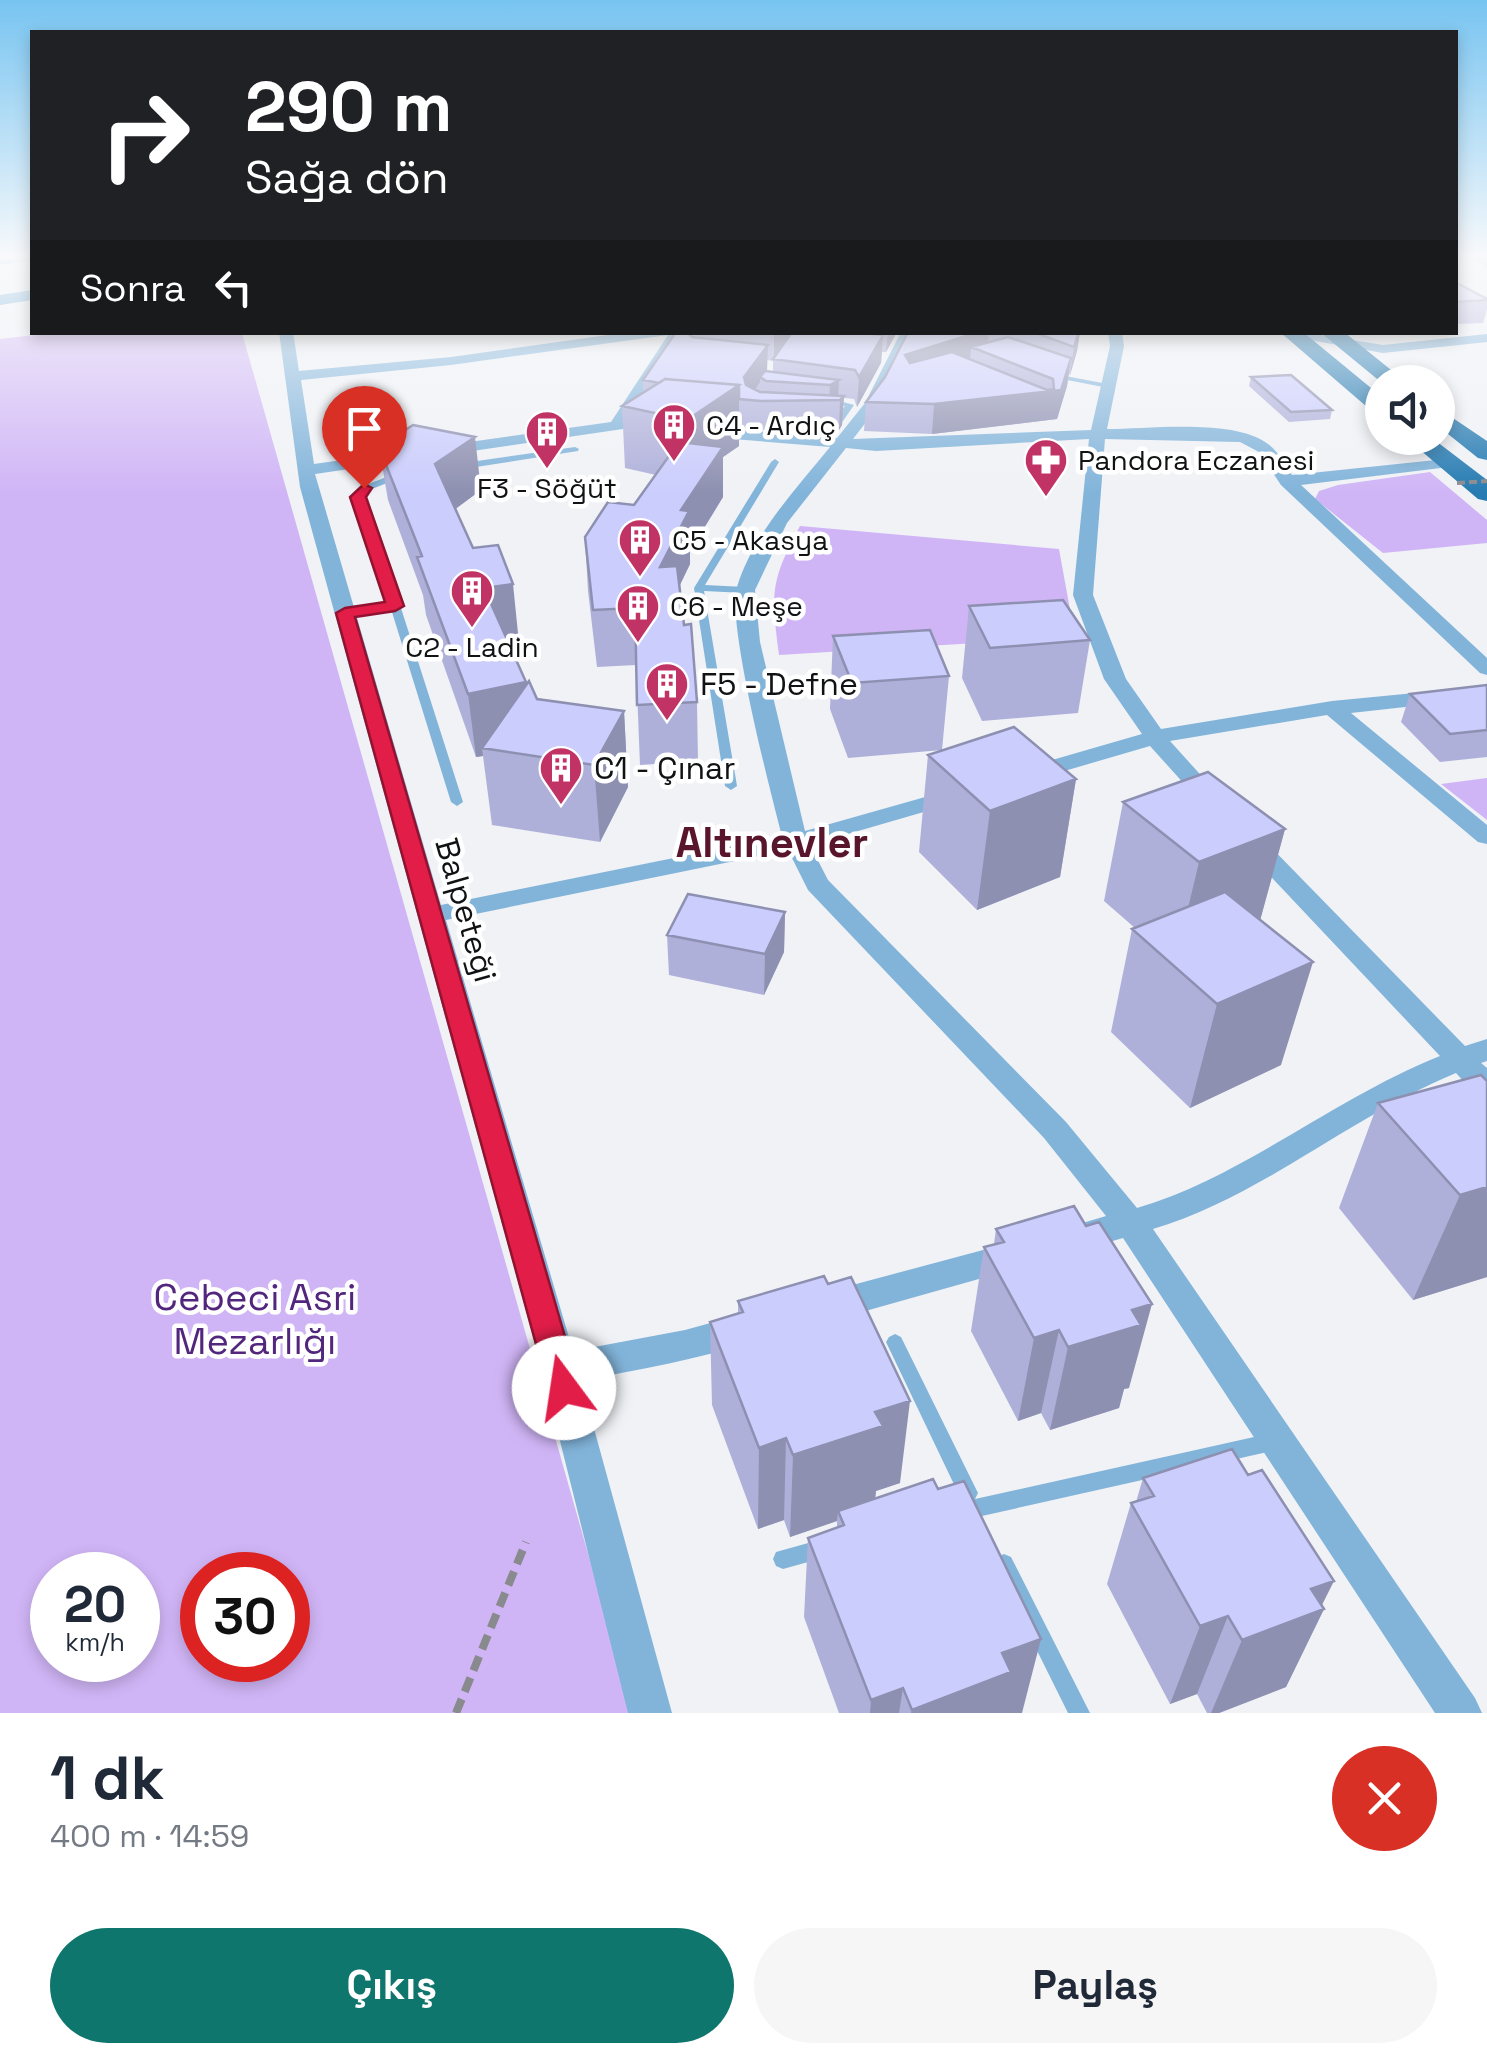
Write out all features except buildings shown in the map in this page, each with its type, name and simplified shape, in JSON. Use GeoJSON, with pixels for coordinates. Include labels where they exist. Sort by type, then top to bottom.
{"type":"FeatureCollection","features":[{"type":"Feature","properties":{"kind":"main road"},"geometry":{"type":"LineString","coordinates":[[1287,335],[1365,395]]}},
{"type":"Feature","properties":{"kind":"main road"},"geometry":{"type":"LineString","coordinates":[[1334,336],[1372,365]]}},
{"type":"Feature","properties":{"kind":"main road"},"geometry":{"type":"LineString","coordinates":[[1455,428],[1487,453]]}},
{"type":"Feature","properties":{"kind":"main road"},"geometry":{"type":"LineString","coordinates":[[1435,455],[1453,473],[1487,492]]}},
{"type":"Feature","properties":{"kind":"street","name":"Balpeteği"},"geometry":{"type":"LineString","coordinates":[[287,335],[306,470],[560,1369],[650,1713]]}},
{"type":"Feature","properties":{"kind":"street"},"geometry":{"type":"LineString","coordinates":[[295,376],[452,361],[559,339],[619,335]]}},
{"type":"Feature","properties":{"kind":"street"},"geometry":{"type":"LineString","coordinates":[[616,426],[658,356],[676,335]]}},
{"type":"Feature","properties":{"kind":"street"},"geometry":{"type":"LineString","coordinates":[[906,335],[890,358],[872,404],[779,522],[745,590],[750,642],[796,842],[817,884],[1056,1130],[1131,1224],[1460,1713]]}},
{"type":"Feature","properties":{"kind":"street"},"geometry":{"type":"LineString","coordinates":[[1115,335],[1117,346],[1098,434],[1083,595],[1115,679],[1169,756],[1475,1054],[1487,1086]]}},
{"type":"Feature","properties":{"kind":"street"},"geometry":{"type":"LineString","coordinates":[[1334,336],[1383,348],[1487,338]]}},
{"type":"Feature","properties":{"kind":"street"},"geometry":{"type":"LineString","coordinates":[[306,470],[616,426],[636,427]]}},
{"type":"Feature","properties":{"kind":"street"},"geometry":{"type":"LineString","coordinates":[[696,431],[842,446],[1098,434],[1244,437],[1265,449],[1287,482],[1487,669]]}},
{"type":"Feature","properties":{"kind":"street"},"geometry":{"type":"LineString","coordinates":[[1287,482],[1453,473]]}},
{"type":"Feature","properties":{"kind":"street"},"geometry":{"type":"LineString","coordinates":[[431,915],[796,842],[1155,737],[1332,708],[1487,692]]}},
{"type":"Feature","properties":{"kind":"street"},"geometry":{"type":"LineString","coordinates":[[1332,708],[1487,838]]}},
{"type":"Feature","properties":{"kind":"street"},"geometry":{"type":"LineString","coordinates":[[560,1369],[685,1345],[1187,1206],[1397,1085],[1475,1054]]}},
{"type":"Feature","properties":{"kind":"lane"},"geometry":{"type":"LineString","coordinates":[[1043,371],[1083,384],[1108,386]]}},
{"type":"Feature","properties":{"kind":"lane"},"geometry":{"type":"LineString","coordinates":[[810,398],[850,404],[840,418],[812,420]]}},
{"type":"Feature","properties":{"kind":"lane"},"geometry":{"type":"LineString","coordinates":[[458,466],[575,449]]}},
{"type":"Feature","properties":{"kind":"lane"},"geometry":{"type":"LineString","coordinates":[[732,786],[700,588],[775,462]]}},
{"type":"Feature","properties":{"kind":"lane"},"geometry":{"type":"LineString","coordinates":[[419,472],[379,481],[364,488],[358,497],[457,802]]}},
{"type":"Feature","properties":{"kind":"lane"},"geometry":{"type":"LineString","coordinates":[[700,588],[745,590]]}},
{"type":"Feature","properties":{"kind":"lane"},"geometry":{"type":"LineString","coordinates":[[345,613],[395,606]]}},
{"type":"Feature","properties":{"kind":"lane"},"geometry":{"type":"LineString","coordinates":[[895,1342],[1079,1713]]}},
{"type":"Feature","properties":{"kind":"lane"},"geometry":{"type":"LineString","coordinates":[[937,1518],[984,1525],[1274,1441]]}},
{"type":"Feature","properties":{"kind":"lane"},"geometry":{"type":"LineString","coordinates":[[784,1560],[841,1544]]}},
{"type":"Feature","properties":{"kind":"path"},"geometry":{"type":"LineString","coordinates":[[1453,473],[1487,481]]}},
{"type":"Feature","properties":{"kind":"path"},"geometry":{"type":"LineString","coordinates":[[456,1713],[526,1542]]}},
{"type":"Feature","properties":{"kind":"green space","name":"Cebeci Asri Mezarlığı"},"geometry":{"type":"Polygon","coordinates":[[[34,335],[243,335],[606,1617],[629,1713],[0,1713],[0,339],[34,335]]]}},
{"type":"Feature","properties":{"kind":"green space"},"geometry":{"type":"Polygon","coordinates":[[[1430,472],[1487,520],[1487,543],[1383,553],[1315,499],[1319,491],[1338,485],[1430,472]]]}},
{"type":"Feature","properties":{"kind":"green space"},"geometry":{"type":"Polygon","coordinates":[[[800,526],[1059,549],[1075,637],[779,655],[775,588],[800,526]]]}},
{"type":"Feature","properties":{"kind":"green space"},"geometry":{"type":"Polygon","coordinates":[[[1487,778],[1487,820],[1441,784],[1487,778]]]}},
{"type":"Feature","properties":{"kind":"place","name":"C4 - Ardıç"},"geometry":{"type":"Point","coordinates":[674,463]}},
{"type":"Feature","properties":{"kind":"place","name":"F3 - Söğüt"},"geometry":{"type":"Point","coordinates":[547,470]}},
{"type":"Feature","properties":{"kind":"place","name":"Pandora Eczanesi"},"geometry":{"type":"Point","coordinates":[1046,498]}},
{"type":"Feature","properties":{"kind":"place","name":"C5 - Akasya"},"geometry":{"type":"Point","coordinates":[640,578]}},
{"type":"Feature","properties":{"kind":"place","name":"C2 - Ladin"},"geometry":{"type":"Point","coordinates":[472,629]}},
{"type":"Feature","properties":{"kind":"place","name":"C6 - Meşe"},"geometry":{"type":"Point","coordinates":[638,644]}},
{"type":"Feature","properties":{"kind":"place","name":"F5 - Defne"},"geometry":{"type":"Point","coordinates":[667,722]}},
{"type":"Feature","properties":{"kind":"place","name":"C1 - Çınar"},"geometry":{"type":"Point","coordinates":[561,806]}},
{"type":"Feature","properties":{"kind":"district","name":"Altınevler"},"geometry":{"type":"Point","coordinates":[772,842]}},
{"type":"Feature","properties":{"kind":"route"},"geometry":{"type":"LineString","coordinates":[[364,488],[358,497],[395,606],[345,613],[564,1388]]}}]}
